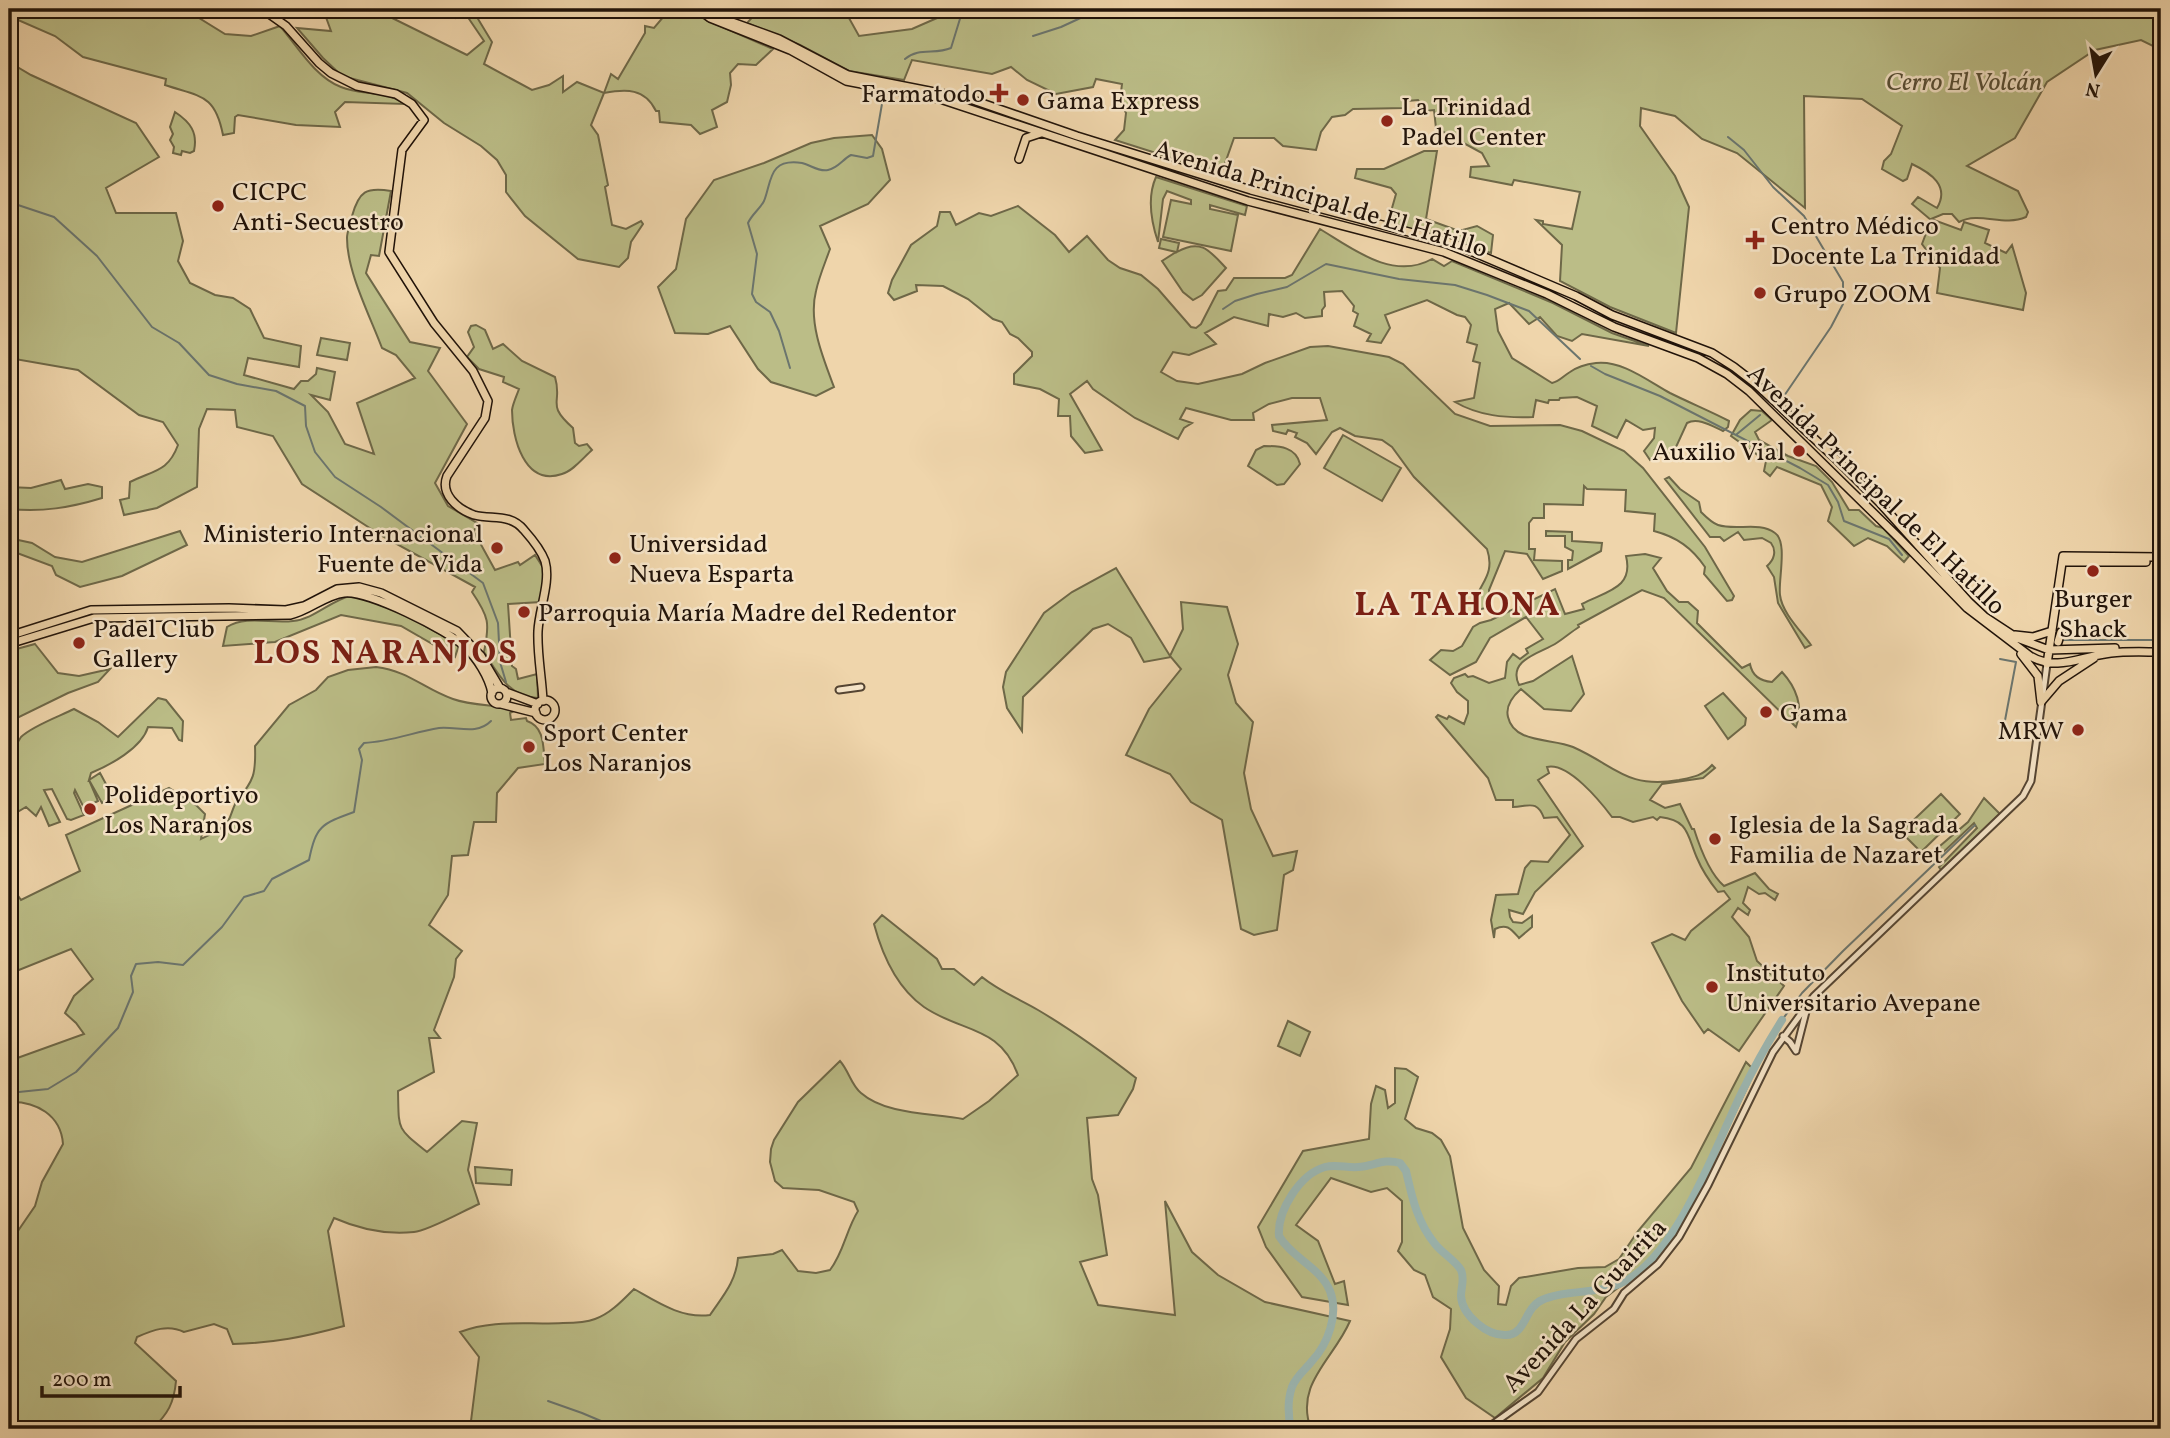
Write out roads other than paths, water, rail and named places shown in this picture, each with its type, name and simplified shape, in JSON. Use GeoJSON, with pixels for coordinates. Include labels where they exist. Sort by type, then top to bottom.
{"type":"FeatureCollection","features":[{"type":"Feature","properties":{"kind":"main road"},"geometry":{"type":"LineString","coordinates":[[262,9],[286,26],[326,70],[357,86],[396,94],[407,100],[424,120],[402,150],[388,252],[434,323],[467,362],[488,401],[485,418],[447,475],[444,484],[446,493],[468,512],[481,516],[503,517],[518,523],[546,564],[538,634],[540,703],[536,713]]}},
{"type":"Feature","properties":{"kind":"main road","name":"Avenida Principal de El Hatillo"},"geometry":{"type":"LineString","coordinates":[[698,9],[710,18],[790,50],[846,80],[940,99],[1248,201],[1444,252],[1547,295],[1614,327],[1698,358],[1737,381],[1782,422],[1967,608],[2017,648],[2047,663],[2064,663],[2113,652],[2161,650]]}},
{"type":"Feature","properties":{"kind":"main road","name":"Avenida Principal de El Hatillo"},"geometry":{"type":"LineString","coordinates":[[706,9],[722,18],[779,39],[848,75],[970,99],[1077,136],[1251,190],[1454,244],[1576,296],[1612,315],[1712,353],[1756,384],[1836,459],[1985,617],[2027,643],[2049,650],[2161,650]]}},
{"type":"Feature","properties":{"kind":"main road"},"geometry":{"type":"LineString","coordinates":[[1019,159],[1026,138],[1041,133]]}},
{"type":"Feature","properties":{"kind":"main road","name":"Avenida La Guairita"},"geometry":{"type":"LineString","coordinates":[[2047,663],[2063,559],[2161,559]]}},
{"type":"Feature","properties":{"kind":"main road"},"geometry":{"type":"LineString","coordinates":[[9,636],[91,610],[286,610],[304,606],[337,589],[359,587],[381,593],[457,631],[481,656],[503,690],[506,698],[501,704]]}},
{"type":"Feature","properties":{"kind":"main road"},"geometry":{"type":"LineString","coordinates":[[9,644],[93,618],[290,615],[306,611],[336,595],[358,593],[389,605],[459,641],[482,670],[493,700],[536,713],[545,720],[554,715],[553,704],[540,703],[503,690],[492,693]]}},
{"type":"Feature","properties":{"kind":"main road"},"geometry":{"type":"LineString","coordinates":[[2011,634],[2033,637],[2052,631],[2058,642],[2070,649]]}},
{"type":"Feature","properties":{"kind":"main road"},"geometry":{"type":"LineString","coordinates":[[2058,642],[2061,632]]}},
{"type":"Feature","properties":{"kind":"main road"},"geometry":{"type":"LineString","coordinates":[[2017,648],[2039,652],[2049,650]]}},
{"type":"Feature","properties":{"kind":"main road"},"geometry":{"type":"LineString","coordinates":[[2017,648],[2038,676],[2041,702]]}},
{"type":"Feature","properties":{"kind":"main road"},"geometry":{"type":"LineString","coordinates":[[2041,702],[2063,678],[2098,655]]}},
{"type":"Feature","properties":{"kind":"street","name":"Avenida La Guairita"},"geometry":{"type":"LineString","coordinates":[[1486,1429],[1538,1392],[1580,1335],[1614,1309],[1624,1293],[1658,1264],[1679,1237],[1694,1213],[1766,1065],[1783,1036],[1809,1003],[1844,966],[2023,796],[2031,781],[2047,663]]}},
{"type":"Feature","properties":{"kind":"street"},"geometry":{"type":"LineString","coordinates":[[838,690],[861,687]]}},
{"type":"Feature","properties":{"kind":"street"},"geometry":{"type":"LineString","coordinates":[[1783,1036],[1796,1051],[1809,1003]]}},
{"type":"Feature","properties":{"kind":"waterway"},"geometry":{"type":"LineString","coordinates":[[905,59],[916,53],[951,48],[963,9]]}},
{"type":"Feature","properties":{"kind":"waterway"},"geometry":{"type":"LineString","coordinates":[[1033,36],[1061,27],[1100,9]]}},
{"type":"Feature","properties":{"kind":"waterway"},"geometry":{"type":"LineString","coordinates":[[790,368],[770,312],[756,302],[752,294],[757,254],[748,223],[764,201],[773,173],[783,164],[802,163],[828,170],[851,155],[867,158],[873,156],[883,98]]}},
{"type":"Feature","properties":{"kind":"waterway"},"geometry":{"type":"LineString","coordinates":[[1728,137],[1744,150],[1773,187],[1804,216],[1843,282],[1843,304],[1831,327],[1784,396]]}},
{"type":"Feature","properties":{"kind":"waterway"},"geometry":{"type":"LineString","coordinates":[[9,202],[54,217],[97,256],[152,327],[179,343],[209,375],[237,384],[276,391],[305,406],[306,426],[315,452],[335,477],[381,507],[483,583],[498,623],[500,662],[506,682]]}},
{"type":"Feature","properties":{"kind":"waterway"},"geometry":{"type":"LineString","coordinates":[[1223,309],[1235,301],[1287,287],[1326,264],[1399,279],[1455,285],[1487,295],[1529,311],[1580,359]]}},
{"type":"Feature","properties":{"kind":"waterway"},"geometry":{"type":"LineString","coordinates":[[1591,366],[1660,396],[1828,485],[1838,502],[1844,521],[1889,539],[1902,555]]}},
{"type":"Feature","properties":{"kind":"waterway"},"geometry":{"type":"LineString","coordinates":[[1737,434],[1760,415]]}},
{"type":"Feature","properties":{"kind":"waterway"},"geometry":{"type":"LineString","coordinates":[[2063,640],[2161,640]]}},
{"type":"Feature","properties":{"kind":"waterway"},"geometry":{"type":"LineString","coordinates":[[2000,659],[2016,662],[2003,731]]}},
{"type":"Feature","properties":{"kind":"waterway"},"geometry":{"type":"LineString","coordinates":[[9,1093],[48,1089],[76,1072],[118,1028],[133,992],[131,976],[136,964],[158,962],[183,965],[222,927],[244,897],[264,891],[272,879],[309,860],[314,840],[322,828],[327,823],[354,812],[362,760],[359,749],[364,743],[439,728],[479,728],[491,721]]}},
{"type":"Feature","properties":{"kind":"waterway"},"geometry":{"type":"LineString","coordinates":[[1782,1020],[1802,993],[1843,951],[1975,825]]}},
{"type":"Feature","properties":{"kind":"waterway"},"geometry":{"type":"LineString","coordinates":[[1291,1429],[1288,1408],[1292,1387],[1323,1346],[1333,1309],[1330,1291],[1320,1275],[1291,1251],[1279,1236],[1279,1226],[1286,1205],[1307,1177],[1329,1166],[1358,1167],[1389,1161],[1400,1163],[1406,1171],[1416,1209],[1424,1227],[1435,1244],[1461,1270],[1461,1296],[1466,1310],[1477,1323],[1491,1332],[1513,1334],[1542,1300],[1552,1296],[1608,1288],[1629,1279],[1647,1264],[1680,1221],[1760,1057],[1782,1020]]}},
{"type":"Feature","properties":{"kind":"waterway"},"geometry":{"type":"LineString","coordinates":[[548,1401],[620,1429]]}},
{"type":"Feature","properties":{"kind":"place","name":"Farmatodo"},"geometry":{"type":"Point","coordinates":[999,93]}},
{"type":"Feature","properties":{"kind":"place","name":"Gama Express"},"geometry":{"type":"Point","coordinates":[1023,100]}},
{"type":"Feature","properties":{"kind":"place","name":"La Trinidad Padel Center"},"geometry":{"type":"Point","coordinates":[1387,121]}},
{"type":"Feature","properties":{"kind":"place","name":"CICPC Anti-Secuestro"},"geometry":{"type":"Point","coordinates":[218,206]}},
{"type":"Feature","properties":{"kind":"place","name":"Centro Médico Docente La Trinidad"},"geometry":{"type":"Point","coordinates":[1755,240]}},
{"type":"Feature","properties":{"kind":"place","name":"Grupo ZOOM"},"geometry":{"type":"Point","coordinates":[1760,293]}},
{"type":"Feature","properties":{"kind":"place","name":"Auxilio Vial"},"geometry":{"type":"Point","coordinates":[1799,451]}},
{"type":"Feature","properties":{"kind":"place","name":"Ministerio Internacional Fuente de Vida"},"geometry":{"type":"Point","coordinates":[497,548]}},
{"type":"Feature","properties":{"kind":"place","name":"Universidad Nueva Esparta"},"geometry":{"type":"Point","coordinates":[615,558]}},
{"type":"Feature","properties":{"kind":"place","name":"Burger Shack"},"geometry":{"type":"Point","coordinates":[2093,571]}},
{"type":"Feature","properties":{"kind":"place","name":"Parroquia María Madre del Redentor"},"geometry":{"type":"Point","coordinates":[524,612]}},
{"type":"Feature","properties":{"kind":"place","name":"Padel Club Gallery"},"geometry":{"type":"Point","coordinates":[79,643]}},
{"type":"Feature","properties":{"kind":"place","name":"Gama"},"geometry":{"type":"Point","coordinates":[1766,712]}},
{"type":"Feature","properties":{"kind":"place","name":"MRW"},"geometry":{"type":"Point","coordinates":[2078,730]}},
{"type":"Feature","properties":{"kind":"place","name":"Sport Center Los Naranjos"},"geometry":{"type":"Point","coordinates":[529,747]}},
{"type":"Feature","properties":{"kind":"place","name":"Polideportivo Los Naranjos"},"geometry":{"type":"Point","coordinates":[90,809]}},
{"type":"Feature","properties":{"kind":"place","name":"Iglesia de la Sagrada Familia de Nazaret"},"geometry":{"type":"Point","coordinates":[1715,839]}},
{"type":"Feature","properties":{"kind":"place","name":"Instituto Universitario Avepane"},"geometry":{"type":"Point","coordinates":[1712,987]}},
{"type":"Feature","properties":{"kind":"district","name":"LA TAHONA"},"geometry":{"type":"Point","coordinates":[1458,603]}},
{"type":"Feature","properties":{"kind":"district","name":"LOS NARANJOS"},"geometry":{"type":"Point","coordinates":[386,651]}},
{"type":"Feature","properties":{"kind":"park label","name":"Cerro El Volcán"},"geometry":{"type":"Point","coordinates":[1964,81]}}]}
